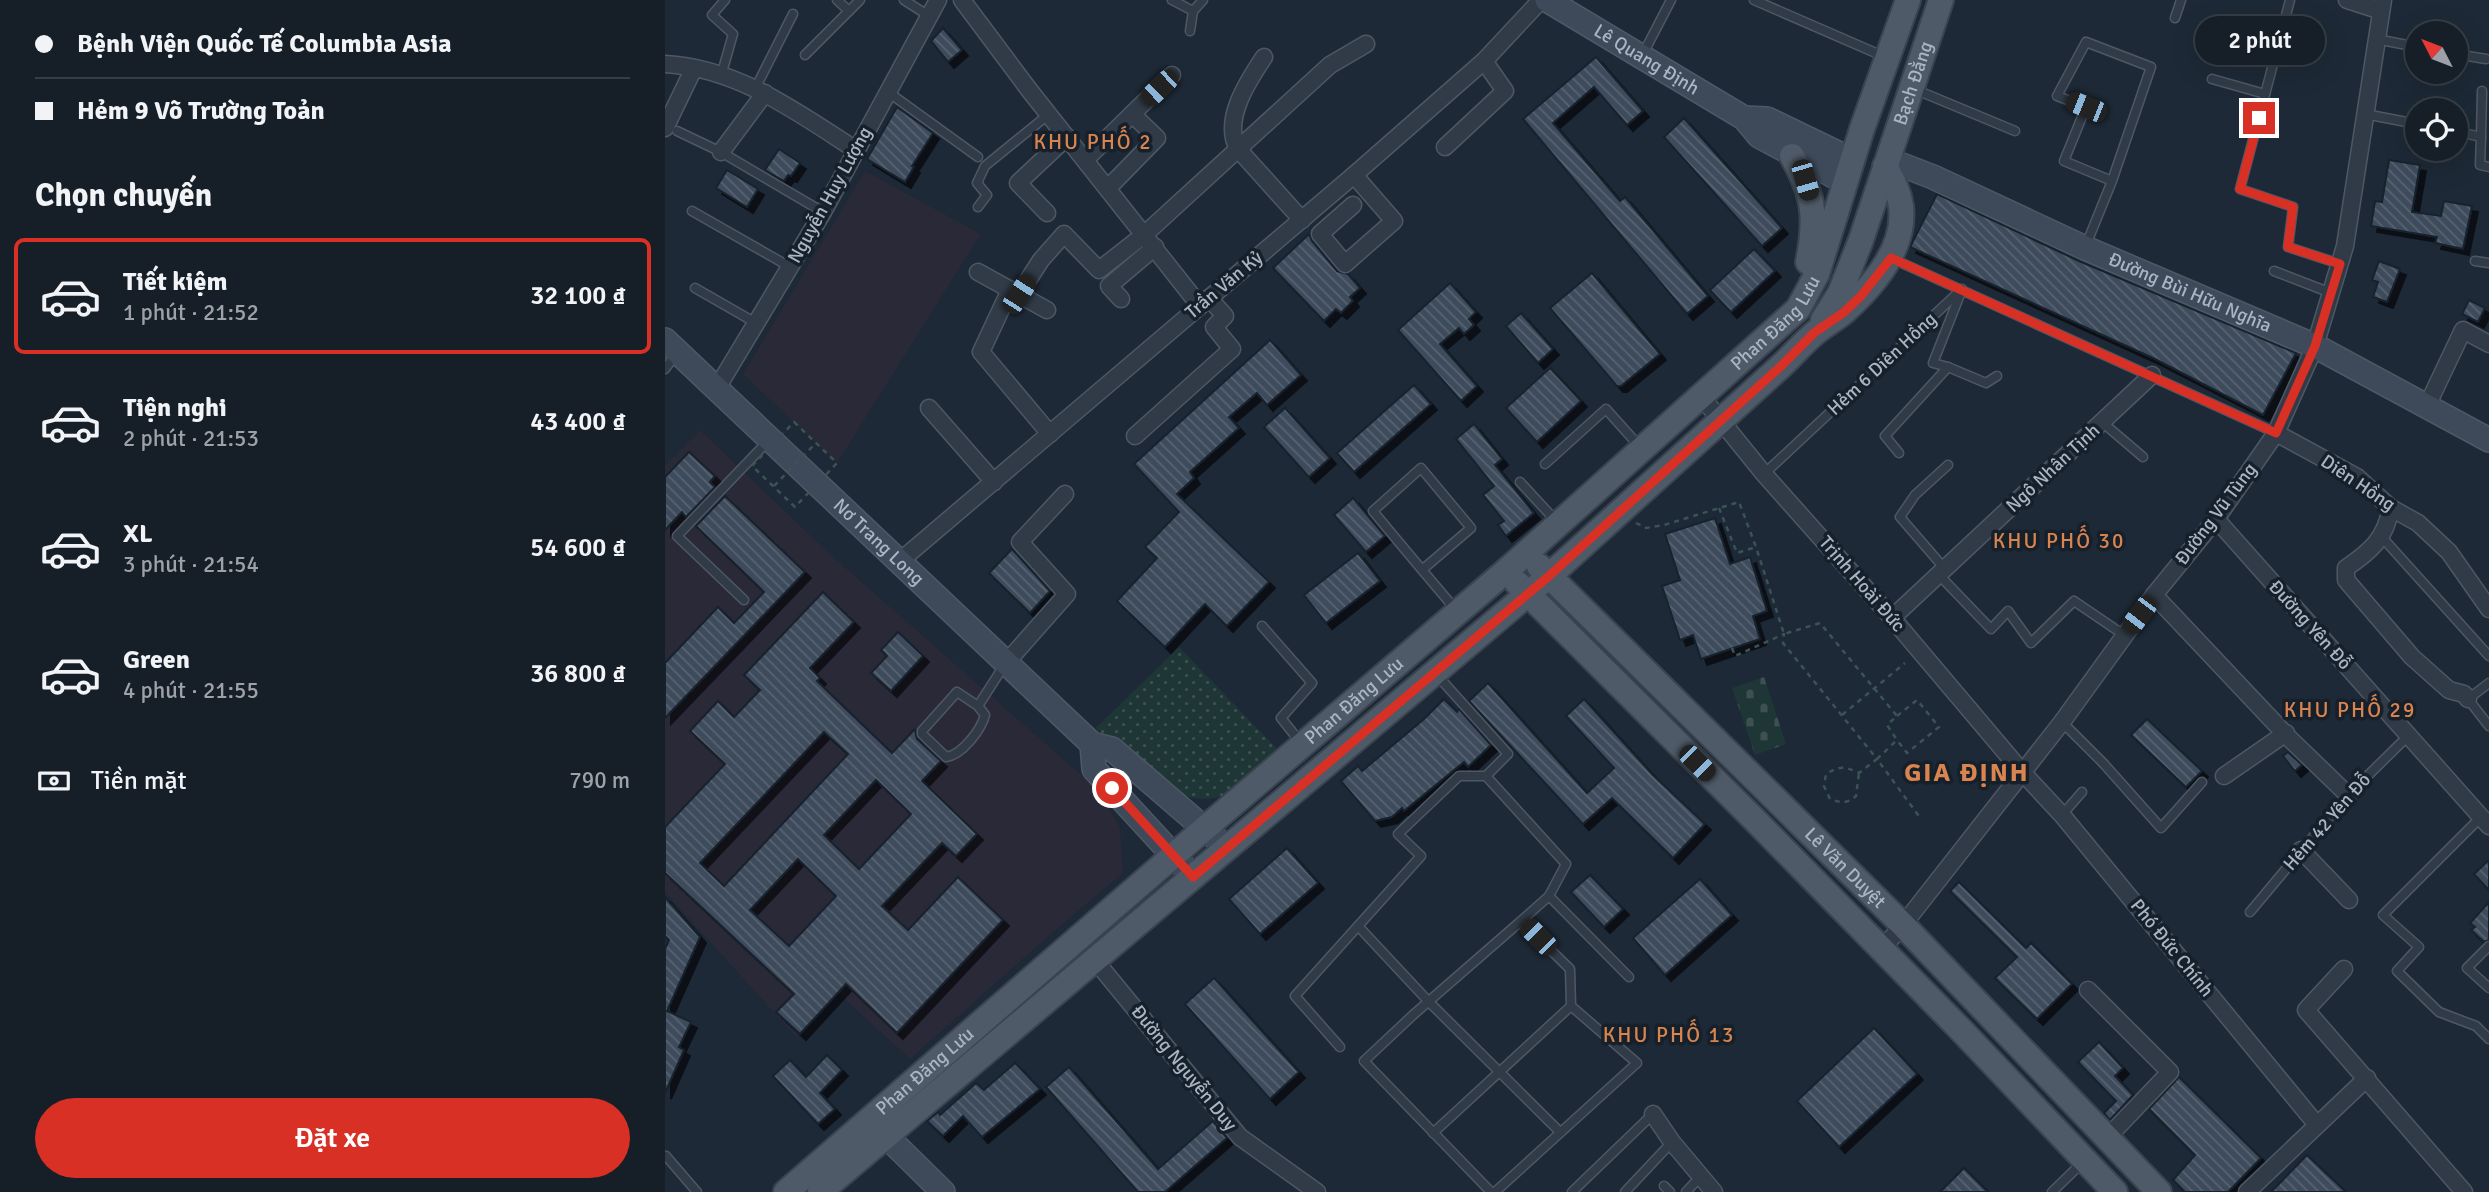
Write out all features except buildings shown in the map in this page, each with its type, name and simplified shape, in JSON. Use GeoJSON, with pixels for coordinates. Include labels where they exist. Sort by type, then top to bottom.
{"type":"FeatureCollection","features":[{"type":"Feature","properties":{"kind":"main road","name":"Lê Quang Định"},"geometry":{"type":"LineString","coordinates":[[1547,0],[1744,118],[1759,136],[1792,156],[1849,171]]}},
{"type":"Feature","properties":{"kind":"main road","name":"Bạch Đằng"},"geometry":{"type":"LineString","coordinates":[[1849,171],[1908,0]]}},
{"type":"Feature","properties":{"kind":"main road","name":"Bạch Đằng"},"geometry":{"type":"LineString","coordinates":[[1885,166],[1941,0]]}},
{"type":"Feature","properties":{"kind":"main road","name":"Lê Quang Định"},"geometry":{"type":"LineString","coordinates":[[1744,118],[1767,118],[1849,171]]}},
{"type":"Feature","properties":{"kind":"main road"},"geometry":{"type":"LineString","coordinates":[[1792,156],[1805,180],[1813,214],[1813,237],[1798,309]]}},
{"type":"Feature","properties":{"kind":"main road"},"geometry":{"type":"LineString","coordinates":[[1849,171],[1885,166]]}},
{"type":"Feature","properties":{"kind":"main road","name":"Phan Đăng Lưu"},"geometry":{"type":"LineString","coordinates":[[1815,332],[1840,293],[1885,166]]}},
{"type":"Feature","properties":{"kind":"main road","name":"Phan Đăng Lưu"},"geometry":{"type":"LineString","coordinates":[[1030,998],[1094,959],[1193,877],[1549,576],[1815,332],[1843,313],[1861,296],[1891,258],[1900,227],[1901,208],[1897,188],[1885,166]]}},
{"type":"Feature","properties":{"kind":"main road","name":"Đường Bùi Hữu Nghĩa"},"geometry":{"type":"LineString","coordinates":[[1885,166],[1902,166],[1933,177],[2085,248],[2315,346],[2489,440]]}},
{"type":"Feature","properties":{"kind":"main road"},"geometry":{"type":"LineString","coordinates":[[1849,171],[1875,193]]}},
{"type":"Feature","properties":{"kind":"main road","name":"Phan Đăng Lưu"},"geometry":{"type":"LineString","coordinates":[[786,1192],[877,1128],[1030,998],[1204,829],[1506,571],[1798,309],[1817,274],[1849,171]]}},
{"type":"Feature","properties":{"kind":"main road","name":"Nơ Trang Long"},"geometry":{"type":"LineString","coordinates":[[669,353],[717,388],[1093,744],[1112,749],[1227,848]]}},
{"type":"Feature","properties":{"kind":"main road","name":"Lê Văn Duyệt"},"geometry":{"type":"LineString","coordinates":[[1526,553],[1903,925],[2159,1192]]}},
{"type":"Feature","properties":{"kind":"main road","name":"Lê Văn Duyệt"},"geometry":{"type":"LineString","coordinates":[[1506,571],[1771,836],[2115,1192]]}},
{"type":"Feature","properties":{"kind":"main road"},"geometry":{"type":"LineString","coordinates":[[1093,744],[1094,769],[1193,877]]}},
{"type":"Feature","properties":{"kind":"main road"},"geometry":{"type":"LineString","coordinates":[[1771,836],[1792,815]]}},
{"type":"Feature","properties":{"kind":"main road"},"geometry":{"type":"LineString","coordinates":[[877,1128],[943,1192]]}},
{"type":"Feature","properties":{"kind":"main road","name":"Phan Đăng Lưu"},"geometry":{"type":"LineString","coordinates":[[820,1192],[877,1128]]}},
{"type":"Feature","properties":{"kind":"street","name":"Nguyễn Huy Lượng"},"geometry":{"type":"LineString","coordinates":[[717,388],[823,212],[938,0]]}},
{"type":"Feature","properties":{"kind":"street"},"geometry":{"type":"LineString","coordinates":[[962,0],[1150,240],[1205,302],[1225,316],[1214,327],[1232,349],[1135,436]]}},
{"type":"Feature","properties":{"kind":"street","name":"Trần Văn Kỷ"},"geometry":{"type":"LineString","coordinates":[[900,562],[1354,175],[1483,61],[1541,0]]}},
{"type":"Feature","properties":{"kind":"street"},"geometry":{"type":"LineString","coordinates":[[2347,0],[2382,5]]}},
{"type":"Feature","properties":{"kind":"street","name":"Đường Vũ Tùng"},"geometry":{"type":"LineString","coordinates":[[1881,950],[2062,722],[2154,595],[2216,519],[2276,433],[2315,346],[2346,246],[2382,5]]}},
{"type":"Feature","properties":{"kind":"street"},"geometry":{"type":"LineString","coordinates":[[1121,299],[1109,286],[1150,240],[1238,149],[1330,65],[1366,44]]}},
{"type":"Feature","properties":{"kind":"street"},"geometry":{"type":"LineString","coordinates":[[1264,57],[1245,85],[1234,120],[1233,140],[1302,220]]}},
{"type":"Feature","properties":{"kind":"street"},"geometry":{"type":"LineString","coordinates":[[1445,147],[1505,91],[1483,61]]}},
{"type":"Feature","properties":{"kind":"street"},"geometry":{"type":"LineString","coordinates":[[665,64],[694,68],[760,91],[856,150]]}},
{"type":"Feature","properties":{"kind":"street"},"geometry":{"type":"LineString","coordinates":[[671,130],[694,68]]}},
{"type":"Feature","properties":{"kind":"street"},"geometry":{"type":"LineString","coordinates":[[1086,159],[1172,75]]}},
{"type":"Feature","properties":{"kind":"street"},"geometry":{"type":"LineString","coordinates":[[721,152],[760,91]]}},
{"type":"Feature","properties":{"kind":"street"},"geometry":{"type":"LineString","coordinates":[[1108,188],[1157,138],[1132,114]]}},
{"type":"Feature","properties":{"kind":"street"},"geometry":{"type":"LineString","coordinates":[[1047,213],[1018,183],[1067,136]]}},
{"type":"Feature","properties":{"kind":"street"},"geometry":{"type":"LineString","coordinates":[[1353,205],[1321,234],[1345,264],[1394,221],[1354,175]]}},
{"type":"Feature","properties":{"kind":"street"},"geometry":{"type":"LineString","coordinates":[[1050,433],[981,352],[1015,292],[1065,234],[1099,270],[1150,240]]}},
{"type":"Feature","properties":{"kind":"street"},"geometry":{"type":"LineString","coordinates":[[978,272],[1047,310]]}},
{"type":"Feature","properties":{"kind":"street"},"geometry":{"type":"LineString","coordinates":[[2427,407],[2463,330],[2489,344]]}},
{"type":"Feature","properties":{"kind":"street","name":"Ngô Nhân Tịnh"},"geometry":{"type":"LineString","coordinates":[[1892,618],[2152,375]]}},
{"type":"Feature","properties":{"kind":"street","name":"Trịnh Hoài Đức"},"geometry":{"type":"LineString","coordinates":[[1701,396],[2023,773]]}},
{"type":"Feature","properties":{"kind":"street"},"geometry":{"type":"LineString","coordinates":[[929,408],[994,482]]}},
{"type":"Feature","properties":{"kind":"street","name":"Diên Hồng"},"geometry":{"type":"LineString","coordinates":[[2276,433],[2357,477],[2391,508],[2418,523],[2449,552],[2489,609]]}},
{"type":"Feature","properties":{"kind":"street"},"geometry":{"type":"LineString","coordinates":[[1006,663],[1067,594],[1020,542],[1065,494]]}},
{"type":"Feature","properties":{"kind":"street"},"geometry":{"type":"LineString","coordinates":[[2391,508],[2388,523],[2370,551],[2346,568],[2346,580],[2412,657],[2449,690],[2464,694],[2468,699]]}},
{"type":"Feature","properties":{"kind":"street","name":"Đường Yên Đỗ"},"geometry":{"type":"LineString","coordinates":[[2216,519],[2485,821]]}},
{"type":"Feature","properties":{"kind":"street"},"geometry":{"type":"LineString","coordinates":[[2154,595],[2348,795]]}},
{"type":"Feature","properties":{"kind":"street"},"geometry":{"type":"LineString","coordinates":[[2224,776],[2285,733]]}},
{"type":"Feature","properties":{"kind":"street","name":"Phó Đức Chính"},"geometry":{"type":"LineString","coordinates":[[2023,773],[2062,815],[2317,1125]]}},
{"type":"Feature","properties":{"kind":"street"},"geometry":{"type":"LineString","coordinates":[[2301,850],[2349,900]]}},
{"type":"Feature","properties":{"kind":"street","name":"Đường Nguyễn Duy"},"geometry":{"type":"LineString","coordinates":[[1094,959],[1240,1137],[1317,1192]]}},
{"type":"Feature","properties":{"kind":"street"},"geometry":{"type":"LineString","coordinates":[[2344,969],[2306,1010],[2464,1192]]}},
{"type":"Feature","properties":{"kind":"street"},"geometry":{"type":"LineString","coordinates":[[2088,990],[2170,1072],[2107,1138]]}},
{"type":"Feature","properties":{"kind":"street"},"geometry":{"type":"LineString","coordinates":[[2247,1192],[2367,1078]]}},
{"type":"Feature","properties":{"kind":"street"},"geometry":{"type":"LineString","coordinates":[[1654,1114],[1672,1142],[1714,1192]]}},
{"type":"Feature","properties":{"kind":"lane"},"geometry":{"type":"LineString","coordinates":[[721,76],[733,34],[712,15],[725,0]]}},
{"type":"Feature","properties":{"kind":"lane"},"geometry":{"type":"LineString","coordinates":[[837,0],[849,11]]}},
{"type":"Feature","properties":{"kind":"lane"},"geometry":{"type":"LineString","coordinates":[[805,55],[860,0]]}},
{"type":"Feature","properties":{"kind":"lane"},"geometry":{"type":"LineString","coordinates":[[904,0],[929,16]]}},
{"type":"Feature","properties":{"kind":"lane"},"geometry":{"type":"LineString","coordinates":[[1172,0],[1193,11]]}},
{"type":"Feature","properties":{"kind":"lane"},"geometry":{"type":"LineString","coordinates":[[1190,31],[1193,11],[1203,0]]}},
{"type":"Feature","properties":{"kind":"lane"},"geometry":{"type":"LineString","coordinates":[[1641,57],[1671,0]]}},
{"type":"Feature","properties":{"kind":"lane"},"geometry":{"type":"LineString","coordinates":[[1754,0],[1888,58]]}},
{"type":"Feature","properties":{"kind":"lane"},"geometry":{"type":"LineString","coordinates":[[2175,18],[2181,0]]}},
{"type":"Feature","properties":{"kind":"lane"},"geometry":{"type":"LineString","coordinates":[[2290,0],[2240,189],[2293,207],[2288,247],[2340,264]]}},
{"type":"Feature","properties":{"kind":"lane"},"geometry":{"type":"LineString","coordinates":[[760,91],[793,14]]}},
{"type":"Feature","properties":{"kind":"lane"},"geometry":{"type":"LineString","coordinates":[[2377,40],[2405,45]]}},
{"type":"Feature","properties":{"kind":"lane"},"geometry":{"type":"LineString","coordinates":[[2085,248],[2112,181],[2151,67],[2086,43],[2057,96],[2086,107],[2064,162],[2112,181]]}},
{"type":"Feature","properties":{"kind":"lane"},"geometry":{"type":"LineString","coordinates":[[2468,56],[2486,59]]}},
{"type":"Feature","properties":{"kind":"lane"},"geometry":{"type":"LineString","coordinates":[[2212,79],[2265,94]]}},
{"type":"Feature","properties":{"kind":"lane"},"geometry":{"type":"LineString","coordinates":[[1911,88],[2015,131]]}},
{"type":"Feature","properties":{"kind":"lane"},"geometry":{"type":"LineString","coordinates":[[2482,91],[2481,136],[2484,166]]}},
{"type":"Feature","properties":{"kind":"lane"},"geometry":{"type":"LineString","coordinates":[[888,92],[978,158]]}},
{"type":"Feature","properties":{"kind":"lane"},"geometry":{"type":"LineString","coordinates":[[978,207],[987,195],[977,183],[985,166],[1049,114]]}},
{"type":"Feature","properties":{"kind":"lane"},"geometry":{"type":"LineString","coordinates":[[2365,114],[2405,122]]}},
{"type":"Feature","properties":{"kind":"lane"},"geometry":{"type":"LineString","coordinates":[[671,130],[721,152],[823,212]]}},
{"type":"Feature","properties":{"kind":"lane"},"geometry":{"type":"LineString","coordinates":[[2468,134],[2481,136]]}},
{"type":"Feature","properties":{"kind":"lane"},"geometry":{"type":"LineString","coordinates":[[692,211],[790,267]]}},
{"type":"Feature","properties":{"kind":"lane","name":"Diên Hồng"},"geometry":{"type":"LineString","coordinates":[[1891,258],[2276,433]]}},
{"type":"Feature","properties":{"kind":"lane"},"geometry":{"type":"LineString","coordinates":[[2475,261],[2489,263]]}},
{"type":"Feature","properties":{"kind":"lane"},"geometry":{"type":"LineString","coordinates":[[2274,271],[2331,293]]}},
{"type":"Feature","properties":{"kind":"lane"},"geometry":{"type":"LineString","coordinates":[[695,288],[756,323]]}},
{"type":"Feature","properties":{"kind":"lane","name":"Hẻm 6 Diên Hồng"},"geometry":{"type":"LineString","coordinates":[[1948,367],[1933,363],[1962,289]]}},
{"type":"Feature","properties":{"kind":"lane","name":"Hẻm 6 Diên Hồng"},"geometry":{"type":"LineString","coordinates":[[1765,474],[1962,289]]}},
{"type":"Feature","properties":{"kind":"lane"},"geometry":{"type":"LineString","coordinates":[[1899,453],[1885,436],[1948,367],[1986,383],[1997,376]]}},
{"type":"Feature","properties":{"kind":"lane"},"geometry":{"type":"LineString","coordinates":[[1545,464],[1606,409],[1642,449]]}},
{"type":"Feature","properties":{"kind":"lane"},"geometry":{"type":"LineString","coordinates":[[2102,422],[2143,457]]}},
{"type":"Feature","properties":{"kind":"lane"},"geometry":{"type":"LineString","coordinates":[[744,600],[677,536],[770,439]]}},
{"type":"Feature","properties":{"kind":"lane"},"geometry":{"type":"LineString","coordinates":[[1948,466],[1915,495],[1900,517],[1991,629],[2008,611],[2031,643],[2074,601],[2124,635]]}},
{"type":"Feature","properties":{"kind":"lane"},"geometry":{"type":"LineString","coordinates":[[1422,570],[1471,528],[1421,468],[1373,511],[1422,570],[1458,612]]}},
{"type":"Feature","properties":{"kind":"lane"},"geometry":{"type":"LineString","coordinates":[[1520,482],[1558,523]]}},
{"type":"Feature","properties":{"kind":"lane"},"geometry":{"type":"LineString","coordinates":[[2380,535],[2489,656]]}},
{"type":"Feature","properties":{"kind":"lane"},"geometry":{"type":"LineString","coordinates":[[1262,626],[1312,683],[1281,718],[1303,746]]}},
{"type":"Feature","properties":{"kind":"lane"},"geometry":{"type":"LineString","coordinates":[[978,706],[1006,663]]}},
{"type":"Feature","properties":{"kind":"lane"},"geometry":{"type":"LineString","coordinates":[[1340,1047],[1295,996],[1421,856],[1398,834],[1459,776],[1486,776],[1508,754],[1434,672]]}},
{"type":"Feature","properties":{"kind":"lane"},"geometry":{"type":"LineString","coordinates":[[2489,683],[2468,699],[2489,726]]}},
{"type":"Feature","properties":{"kind":"lane"},"geometry":{"type":"LineString","coordinates":[[957,692],[978,706],[985,715],[982,725],[952,756],[946,757],[922,734],[928,722],[957,692]]}},
{"type":"Feature","properties":{"kind":"lane"},"geometry":{"type":"LineString","coordinates":[[2062,722],[2161,828],[2202,782]]}},
{"type":"Feature","properties":{"kind":"lane","name":"Hẻm 42 Yên Đỗ"},"geometry":{"type":"LineString","coordinates":[[2250,912],[2348,795],[2408,736]]}},
{"type":"Feature","properties":{"kind":"lane"},"geometry":{"type":"LineString","coordinates":[[1486,776],[1566,864],[1549,896],[1521,920],[1429,1002],[1364,1061],[1493,1192],[1637,1063],[1571,1006],[1570,969],[1521,920]]}},
{"type":"Feature","properties":{"kind":"lane"},"geometry":{"type":"LineString","coordinates":[[2062,815],[2082,792]]}},
{"type":"Feature","properties":{"kind":"lane"},"geometry":{"type":"LineString","coordinates":[[2485,821],[2383,915],[2419,947],[2397,971],[2439,1012],[2476,1027],[2489,1039]]}},
{"type":"Feature","properties":{"kind":"lane"},"geometry":{"type":"LineString","coordinates":[[1549,896],[1629,977]]}},
{"type":"Feature","properties":{"kind":"lane"},"geometry":{"type":"LineString","coordinates":[[1358,926],[1429,1002],[1560,1132]]}},
{"type":"Feature","properties":{"kind":"lane"},"geometry":{"type":"LineString","coordinates":[[2489,946],[2467,968],[2489,988]]}},
{"type":"Feature","properties":{"kind":"lane"},"geometry":{"type":"LineString","coordinates":[[1433,1133],[1571,1006]]}},
{"type":"Feature","properties":{"kind":"lane"},"geometry":{"type":"LineString","coordinates":[[1572,1192],[1654,1114]]}},
{"type":"Feature","properties":{"kind":"lane"},"geometry":{"type":"LineString","coordinates":[[1625,1192],[1672,1142]]}},
{"type":"Feature","properties":{"kind":"lane"},"geometry":{"type":"LineString","coordinates":[[666,1156],[697,1192]]}},
{"type":"Feature","properties":{"kind":"lane"},"geometry":{"type":"LineString","coordinates":[[2052,1192],[2084,1161]]}},
{"type":"Feature","properties":{"kind":"lane"},"geometry":{"type":"LineString","coordinates":[[1686,1192],[1700,1177]]}},
{"type":"Feature","properties":{"kind":"path"},"geometry":{"type":"LineString","coordinates":[[794,422],[837,463],[816,483]]}},
{"type":"Feature","properties":{"kind":"path"},"geometry":{"type":"LineString","coordinates":[[795,507],[774,486],[816,443]]}},
{"type":"Feature","properties":{"kind":"path"},"geometry":{"type":"LineString","coordinates":[[1617,514],[1646,528],[1739,502],[1784,634],[1783,643],[1877,759],[1921,820]]}},
{"type":"Feature","properties":{"kind":"path"},"geometry":{"type":"LineString","coordinates":[[1719,508],[1737,553],[1756,547]]}},
{"type":"Feature","properties":{"kind":"path"},"geometry":{"type":"LineString","coordinates":[[1732,648],[1735,656],[1784,634],[1820,623],[1897,716]]}},
{"type":"Feature","properties":{"kind":"path"},"geometry":{"type":"LineString","coordinates":[[1842,715],[1905,663]]}},
{"type":"Feature","properties":{"kind":"path"},"geometry":{"type":"LineString","coordinates":[[1917,700],[1939,727],[1907,753],[1887,725],[1897,716],[1917,700]]}},
{"type":"Feature","properties":{"kind":"path"},"geometry":{"type":"LineString","coordinates":[[1859,773],[1837,767],[1826,774],[1824,786],[1829,799],[1849,802],[1856,796],[1859,773],[1897,740]]}},
{"type":"Feature","properties":{"kind":"shaded area"},"geometry":{"type":"Polygon","coordinates":[[[865,171],[981,234],[837,463],[743,374],[865,171]]]}},
{"type":"Feature","properties":{"kind":"shaded area"},"geometry":{"type":"Polygon","coordinates":[[[700,430],[832,556],[1096,788],[1120,827],[1123,873],[910,1059],[838,993],[796,1037],[665,892],[665,466],[700,430]]]}},
{"type":"Feature","properties":{"kind":"green space"},"geometry":{"type":"Polygon","coordinates":[[[1179,647],[1281,753],[1244,785],[1227,795],[1200,799],[1165,789],[1136,767],[1096,728],[1179,647]]]}},
{"type":"Feature","properties":{"kind":"green space"},"geometry":{"type":"Polygon","coordinates":[[[1764,677],[1786,744],[1755,755],[1732,688],[1764,677]]]}},
{"type":"Feature","properties":{"kind":"district","name":"KHU PHỐ 2"},"geometry":{"type":"Point","coordinates":[1093,142]}},
{"type":"Feature","properties":{"kind":"district","name":"KHU PHỐ 30"},"geometry":{"type":"Point","coordinates":[2059,541]}},
{"type":"Feature","properties":{"kind":"district","name":"KHU PHỐ 29"},"geometry":{"type":"Point","coordinates":[2350,710]}},
{"type":"Feature","properties":{"kind":"district","name":"GIA ĐỊNH"},"geometry":{"type":"Point","coordinates":[1967,773]}},
{"type":"Feature","properties":{"kind":"district","name":"KHU PHỐ 13"},"geometry":{"type":"Point","coordinates":[1669,1035]}},
{"type":"Feature","properties":{"kind":"route"},"geometry":{"type":"LineString","coordinates":[[1112,788],[1193,877],[1549,576],[1780,367],[1815,332],[1843,313],[1878,277],[1891,258],[2276,433],[2315,346],[2340,264],[2288,247],[2293,207],[2240,189],[2259,118]]}}]}
